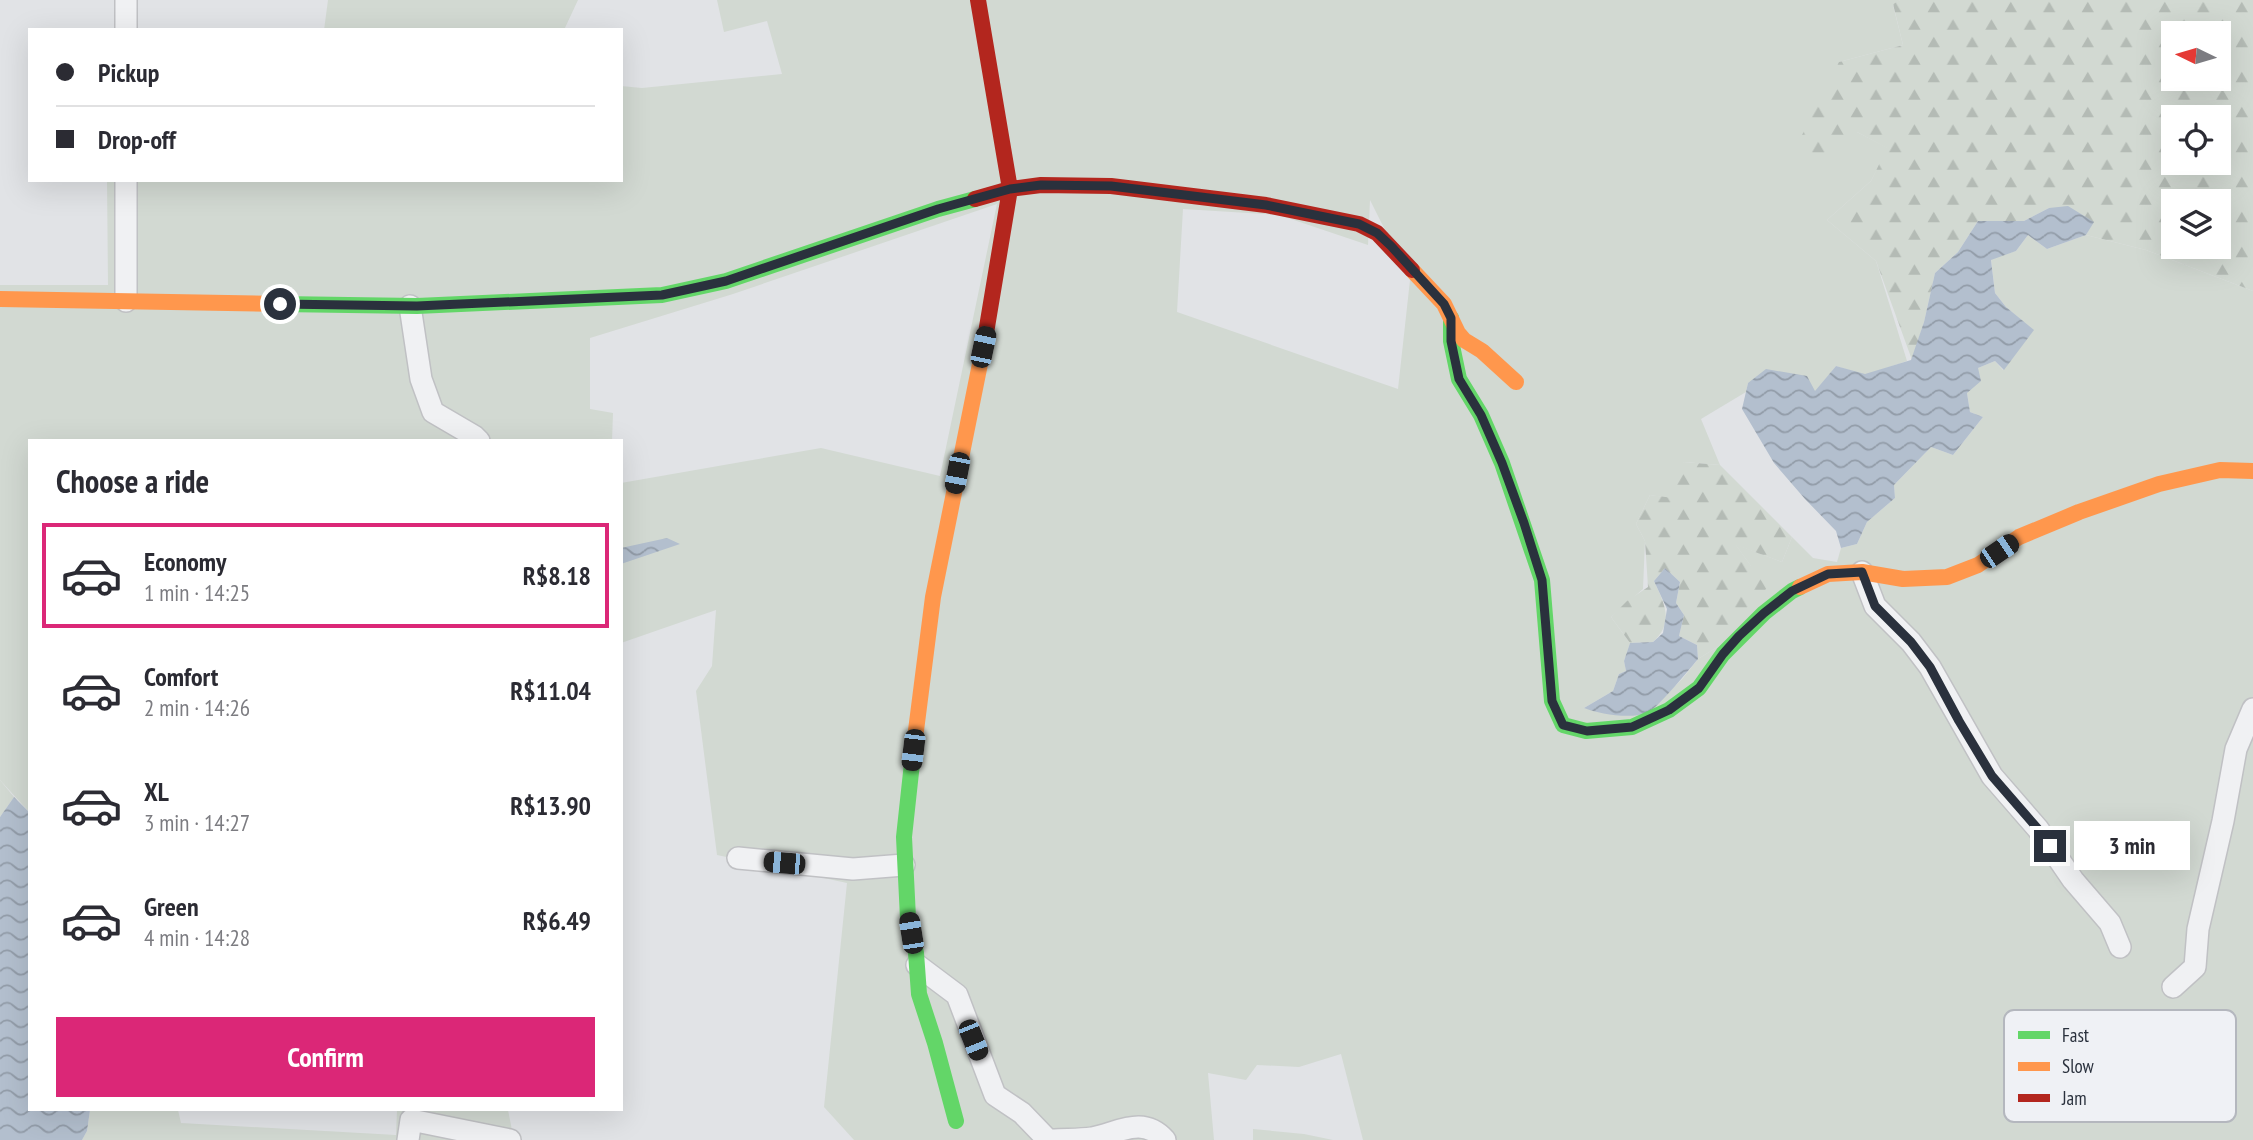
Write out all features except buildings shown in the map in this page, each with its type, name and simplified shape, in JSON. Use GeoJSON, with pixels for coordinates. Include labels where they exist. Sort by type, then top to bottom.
{"type":"FeatureCollection","features":[{"type":"Feature","properties":{"kind":"street"},"geometry":{"type":"LineString","coordinates":[[126,0],[126,28]]}},
{"type":"Feature","properties":{"kind":"street"},"geometry":{"type":"LineString","coordinates":[[956,1121],[919,994],[916,953],[908,918],[904,865],[907,801],[933,597],[988,322],[1010,189],[978,0]]}},
{"type":"Feature","properties":{"kind":"street"},"geometry":{"type":"LineString","coordinates":[[126,182],[126,301]]}},
{"type":"Feature","properties":{"kind":"street"},"geometry":{"type":"LineString","coordinates":[[0,299],[410,306],[662,295],[726,281],[938,209],[1010,189],[1041,185],[1111,186],[1266,205],[1359,224],[1377,233],[1391,246],[1444,304],[1464,340],[1482,351],[1516,382]]}},
{"type":"Feature","properties":{"kind":"street"},"geometry":{"type":"LineString","coordinates":[[410,306],[421,379],[433,412],[477,439]]}},
{"type":"Feature","properties":{"kind":"street"},"geometry":{"type":"LineString","coordinates":[[1451,318],[1451,341],[1459,379],[1481,415],[1502,463],[1542,580],[1552,701],[1563,725],[1587,731],[1632,727],[1669,710],[1699,688],[1723,654],[1764,613],[1792,591],[1828,574],[1862,572],[1903,579],[1947,577],[1978,565],[2020,537],[2132,493],[2220,470],[2253,471]]}},
{"type":"Feature","properties":{"kind":"street"},"geometry":{"type":"LineString","coordinates":[[1862,572],[1875,606],[1911,642],[1930,667],[1992,776],[2038,829],[2073,880],[2110,923],[2120,947]]}},
{"type":"Feature","properties":{"kind":"street"},"geometry":{"type":"LineString","coordinates":[[2173,987],[2195,967],[2199,929],[2236,749],[2253,709]]}},
{"type":"Feature","properties":{"kind":"street"},"geometry":{"type":"LineString","coordinates":[[738,858],[853,869],[904,865]]}},
{"type":"Feature","properties":{"kind":"street"},"geometry":{"type":"LineString","coordinates":[[917,965],[957,995],[995,1094],[1022,1113],[1050,1140],[1091,1138],[1128,1127],[1149,1128],[1165,1140]]}},
{"type":"Feature","properties":{"kind":"street"},"geometry":{"type":"LineString","coordinates":[[410,1123],[510,1140]]}},
{"type":"Feature","properties":{"kind":"green space"},"geometry":{"type":"Polygon","coordinates":[[[328,0],[578,0],[565,28],[324,28],[328,0]]]}},
{"type":"Feature","properties":{"kind":"green space"},"geometry":{"type":"Polygon","coordinates":[[[717,0],[1900,0],[1893,5],[1903,45],[1839,62],[1857,132],[1888,148],[1871,181],[1827,220],[1876,261],[1907,361],[1865,375],[1836,366],[1815,392],[1748,383],[1746,392],[1701,419],[1720,465],[1684,462],[1674,499],[1650,495],[1636,524],[1645,541],[1643,589],[1611,617],[1630,643],[1624,661],[1626,671],[1619,674],[1613,691],[1584,708],[1649,712],[1698,659],[1727,641],[1751,566],[1735,544],[1782,562],[1792,537],[1813,558],[1837,562],[1841,548],[1857,544],[1867,522],[1895,498],[1894,485],[1931,447],[1953,455],[1983,417],[1970,412],[1967,393],[1978,368],[1995,361],[2003,370],[2033,330],[2006,307],[1995,293],[1991,259],[2016,251],[2028,235],[2047,249],[2086,235],[2146,250],[2161,256],[2161,259],[2169,259],[2253,291],[2253,1140],[1363,1140],[1341,1054],[1299,1067],[1257,1065],[1246,1080],[1208,1073],[1214,1140],[854,1140],[824,1107],[847,883],[717,855],[696,691],[712,666],[716,610],[623,642],[623,483],[821,448],[940,476],[997,204],[733,294],[590,338],[590,409],[613,413],[612,439],[28,439],[28,811],[0,780],[0,285],[108,285],[107,182],[623,182],[623,86],[642,88],[782,74],[767,21],[724,32],[717,0]],[[1370,200],[1368,245],[1279,215],[1183,209],[1177,312],[1398,389],[1410,280],[1370,200]]]}},
{"type":"Feature","properties":{"kind":"green space"},"geometry":{"type":"Polygon","coordinates":[[[1900,0],[2253,0],[2253,291],[2169,259],[2231,259],[2231,189],[2161,189],[2161,256],[2086,235],[2093,222],[2049,208],[2024,221],[1978,221],[1958,252],[1935,273],[1912,360],[1876,261],[1827,220],[1871,181],[1887,148],[1857,132],[1814,167],[1800,139],[1839,62],[1903,45],[1893,4],[1900,0]]]}},
{"type":"Feature","properties":{"kind":"green space"},"geometry":{"type":"Polygon","coordinates":[[[1684,462],[1720,465],[1792,537],[1782,562],[1736,545],[1767,588],[1743,612],[1727,641],[1698,659],[1697,645],[1679,636],[1684,615],[1676,603],[1680,582],[1665,568],[1654,581],[1664,605],[1666,620],[1660,635],[1653,642],[1630,643],[1611,617],[1627,601],[1648,587],[1645,541],[1636,524],[1650,495],[1673,498],[1671,480],[1684,462]]]}},
{"type":"Feature","properties":{"kind":"green space"},"geometry":{"type":"Polygon","coordinates":[[[0,780],[14,797],[0,817],[0,780]]]}},
{"type":"Feature","properties":{"kind":"green space"},"geometry":{"type":"Polygon","coordinates":[[[90,1111],[178,1111],[181,1123],[396,1135],[397,1111],[508,1111],[514,1140],[82,1140],[87,1131],[90,1111]]]}},
{"type":"Feature","properties":{"kind":"green space"},"geometry":{"type":"Polygon","coordinates":[[[1253,1129],[1304,1134],[1333,1140],[1253,1140],[1253,1129]]]}},
{"type":"Feature","properties":{"kind":"water"},"geometry":{"type":"Polygon","coordinates":[[[2068,206],[2094,222],[2086,235],[2047,249],[2028,235],[2016,251],[1991,260],[1995,293],[2006,307],[2034,330],[2004,370],[1995,361],[1978,368],[1981,381],[1967,393],[1970,412],[1983,417],[1953,455],[1931,447],[1894,485],[1895,498],[1867,522],[1857,544],[1841,548],[1836,531],[1774,463],[1742,409],[1748,383],[1766,369],[1807,376],[1815,391],[1836,366],[1865,374],[1911,360],[1924,322],[1935,273],[1958,252],[1978,221],[2024,221],[2049,208],[2068,206]]]}},
{"type":"Feature","properties":{"kind":"water"},"geometry":{"type":"Polygon","coordinates":[[[667,538],[680,544],[623,563],[623,548],[667,538]]]}},
{"type":"Feature","properties":{"kind":"water"},"geometry":{"type":"Polygon","coordinates":[[[1665,568],[1680,582],[1676,603],[1684,615],[1679,636],[1697,645],[1698,659],[1649,712],[1625,716],[1584,708],[1613,691],[1619,674],[1626,671],[1624,661],[1630,643],[1653,642],[1663,633],[1667,609],[1654,581],[1665,568]]]}},
{"type":"Feature","properties":{"kind":"water"},"geometry":{"type":"Polygon","coordinates":[[[14,797],[28,811],[28,1111],[90,1111],[87,1131],[82,1140],[0,1140],[0,817],[14,797]]]}},
{"type":"Feature","properties":{"kind":"traffic: fast"},"geometry":{"type":"LineString","coordinates":[[280,304],[417,306],[662,295],[726,281],[975,199]]}},
{"type":"Feature","properties":{"kind":"traffic: fast"},"geometry":{"type":"LineString","coordinates":[[1451,318],[1451,341],[1459,379],[1481,415],[1502,463],[1542,580],[1552,701],[1563,725],[1586,731],[1632,727],[1669,710],[1699,688],[1723,654],[1764,613],[1800,587]]}},
{"type":"Feature","properties":{"kind":"traffic: fast"},"geometry":{"type":"LineString","coordinates":[[913,754],[904,837],[908,918],[916,953],[919,994],[956,1121]]}},
{"type":"Feature","properties":{"kind":"traffic: slow"},"geometry":{"type":"LineString","coordinates":[[1412,270],[1444,304],[1464,340],[1482,351],[1516,382]]}},
{"type":"Feature","properties":{"kind":"traffic: slow"},"geometry":{"type":"LineString","coordinates":[[0,299],[280,304]]}},
{"type":"Feature","properties":{"kind":"traffic: slow"},"geometry":{"type":"LineString","coordinates":[[913,754],[933,597],[985,339]]}},
{"type":"Feature","properties":{"kind":"traffic: slow"},"geometry":{"type":"LineString","coordinates":[[1800,587],[1828,574],[1862,572],[1903,579],[1947,577],[1978,565],[2019,537],[2079,512],[2159,484],[2220,470],[2253,471]]}},
{"type":"Feature","properties":{"kind":"traffic: jam"},"geometry":{"type":"LineString","coordinates":[[978,0],[1010,189],[985,339]]}},
{"type":"Feature","properties":{"kind":"traffic: jam"},"geometry":{"type":"LineString","coordinates":[[975,199],[1010,189],[1041,185],[1111,186],[1266,205],[1359,224],[1377,233],[1412,270]]}},
{"type":"Feature","properties":{"kind":"route"},"geometry":{"type":"LineString","coordinates":[[280,304],[417,306],[662,295],[726,281],[938,209],[1010,189],[1041,185],[1111,186],[1266,205],[1359,224],[1377,233],[1391,246],[1444,304],[1451,318],[1451,341],[1459,379],[1481,415],[1502,463],[1542,580],[1552,701],[1563,725],[1587,731],[1632,727],[1669,710],[1699,688],[1739,636],[1792,591],[1828,574],[1862,572],[1875,606],[1911,642],[1930,667],[1992,776],[2050,846]]}}]}
